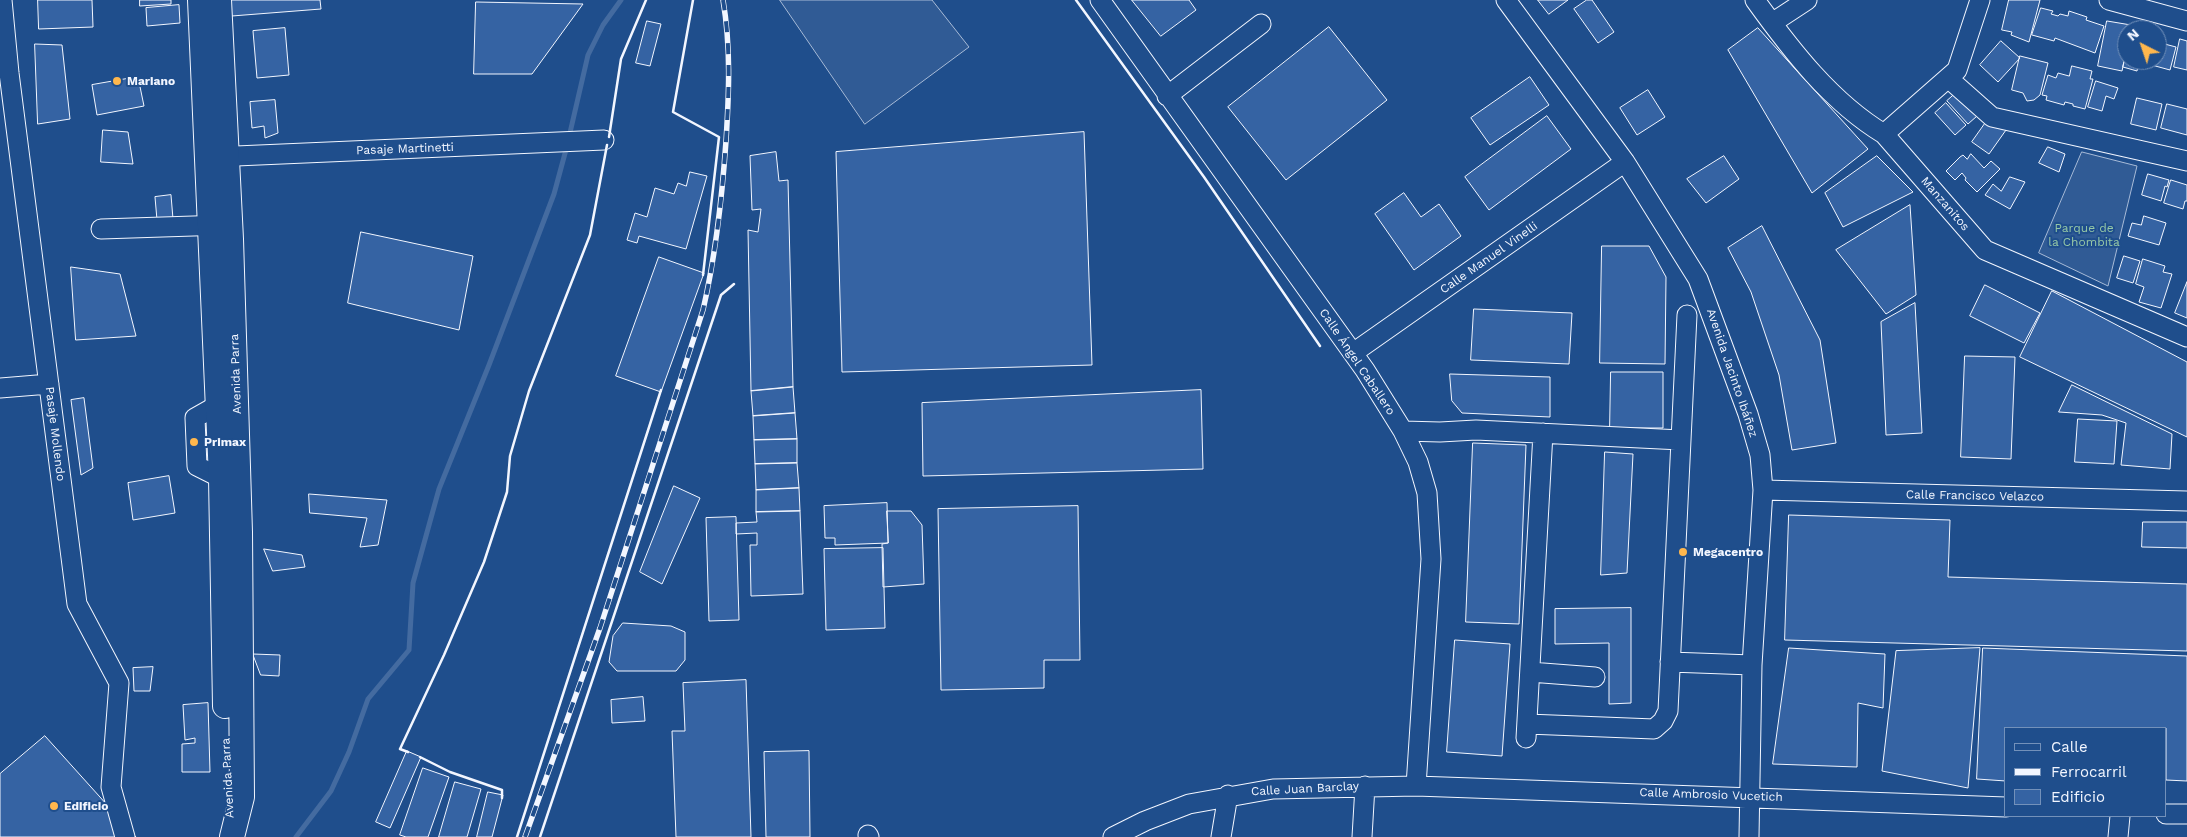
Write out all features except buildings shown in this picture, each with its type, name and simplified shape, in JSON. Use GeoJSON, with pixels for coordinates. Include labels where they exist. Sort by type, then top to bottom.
{"type":"FeatureCollection","features":[{"type":"Feature","properties":{"kind":"main road","name":"Avenida Parra"},"geometry":{"type":"LineString","coordinates":[[200,0],[216,156],[227,402],[240,532],[242,797],[232,837]]}},
{"type":"Feature","properties":{"kind":"main road","name":"Avenida Parra"},"geometry":{"type":"LineString","coordinates":[[216,156],[219,0]]}},
{"type":"Feature","properties":{"kind":"main road","name":"Avenida Parra"},"geometry":{"type":"LineString","coordinates":[[227,402],[221,478],[226,800],[232,837]]}},
{"type":"Feature","properties":{"kind":"street","name":"Pasaje Mollendo"},"geometry":{"type":"LineString","coordinates":[[2,0],[77,604],[119,684],[112,787],[125,837]]}},
{"type":"Feature","properties":{"kind":"street","name":"Calle Ángel Caballero"},"geometry":{"type":"LineString","coordinates":[[1100,0],[1353,353],[1403,431],[1418,462],[1427,493],[1431,559],[1416,786]]}},
{"type":"Feature","properties":{"kind":"street","name":"Avenida Jacinto Ibáñez"},"geometry":{"type":"LineString","coordinates":[[1506,0],[1625,162],[1698,279],[1748,414],[1760,455],[1763,490],[1752,665],[1749,837]]}},
{"type":"Feature","properties":{"kind":"street","name":"Manzanitos"},"geometry":{"type":"LineString","coordinates":[[1755,0],[1834,96],[1863,121],[1884,134],[1985,250],[2187,337]]}},
{"type":"Feature","properties":{"kind":"street"},"geometry":{"type":"LineString","coordinates":[[1772,23],[1807,0]]}},
{"type":"Feature","properties":{"kind":"street"},"geometry":{"type":"LineString","coordinates":[[1884,134],[1956,70],[1980,0]]}},
{"type":"Feature","properties":{"kind":"street"},"geometry":{"type":"LineString","coordinates":[[2109,0],[2187,20]]}},
{"type":"Feature","properties":{"kind":"street"},"geometry":{"type":"LineString","coordinates":[[1167,96],[1261,24]]}},
{"type":"Feature","properties":{"kind":"street"},"geometry":{"type":"LineString","coordinates":[[1948,78],[1992,117],[2187,161]]}},
{"type":"Feature","properties":{"kind":"street","name":"Pasaje Martinetti"},"geometry":{"type":"LineString","coordinates":[[216,156],[604,140]]}},
{"type":"Feature","properties":{"kind":"street","name":"Calle Manuel Vinelli"},"geometry":{"type":"LineString","coordinates":[[1353,353],[1625,162]]}},
{"type":"Feature","properties":{"kind":"street"},"geometry":{"type":"LineString","coordinates":[[100,229],[220,225]]}},
{"type":"Feature","properties":{"kind":"street"},"geometry":{"type":"LineString","coordinates":[[1543,433],[1526,731],[1654,729],[1663,721],[1668,711],[1687,315]]}},
{"type":"Feature","properties":{"kind":"street"},"geometry":{"type":"LineString","coordinates":[[0,388],[49,384]]}},
{"type":"Feature","properties":{"kind":"street"},"geometry":{"type":"LineString","coordinates":[[1403,431],[1440,432],[1476,430],[1682,440]]}},
{"type":"Feature","properties":{"kind":"street","name":"Calle Francisco Velazco"},"geometry":{"type":"LineString","coordinates":[[1763,490],[2187,501]]}},
{"type":"Feature","properties":{"kind":"street"},"geometry":{"type":"LineString","coordinates":[[1670,662],[1752,665]]}},
{"type":"Feature","properties":{"kind":"street"},"geometry":{"type":"LineString","coordinates":[[1530,672],[1595,677]]}},
{"type":"Feature","properties":{"kind":"street"},"geometry":{"type":"LineString","coordinates":[[1362,837],[1364,786]]}},
{"type":"Feature","properties":{"kind":"street","name":"Calle Juan Barclay"},"geometry":{"type":"LineString","coordinates":[[1113,837],[1145,821],[1189,804],[1228,795],[1273,788],[1416,786]]}},
{"type":"Feature","properties":{"kind":"street","name":"Calle Ambrosio Vucetich"},"geometry":{"type":"LineString","coordinates":[[1416,786],[1750,796],[2004,807]]}},
{"type":"Feature","properties":{"kind":"street"},"geometry":{"type":"LineString","coordinates":[[1221,837],[1228,795]]}},
{"type":"Feature","properties":{"kind":"street"},"geometry":{"type":"LineString","coordinates":[[2167,814],[2187,814]]}},
{"type":"Feature","properties":{"kind":"street"},"geometry":{"type":"LineString","coordinates":[[2118,837],[2120,817]]}},
{"type":"Feature","properties":{"kind":"shaded area"},"geometry":{"type":"Polygon","coordinates":[[[780,0],[932,0],[969,47],[865,124],[780,0]]]}},
{"type":"Feature","properties":{"kind":"shaded area","name":"Parque de la Chombita"},"geometry":{"type":"Polygon","coordinates":[[[2082,152],[2137,166],[2108,286],[2039,253],[2082,152]]]}},
{"type":"Feature","properties":{"kind":"waterway"},"geometry":{"type":"LineString","coordinates":[[569,137],[588,55],[603,25],[621,0]]}},
{"type":"Feature","properties":{"kind":"waterway"},"geometry":{"type":"LineString","coordinates":[[296,837],[331,791],[349,752],[368,699],[409,650],[413,583],[439,489],[489,365],[554,194],[567,146]]}},
{"type":"Feature","properties":{"kind":"railway"},"geometry":{"type":"LineString","coordinates":[[525,837],[600,628],[703,310],[718,226],[726,141],[728,53],[723,0]]}},
{"type":"Feature","properties":{"kind":"wall"},"geometry":{"type":"LineString","coordinates":[[609,137],[621,59],[646,0]]}},
{"type":"Feature","properties":{"kind":"wall"},"geometry":{"type":"LineString","coordinates":[[693,0],[673,112],[719,137],[703,275]]}},
{"type":"Feature","properties":{"kind":"wall"},"geometry":{"type":"LineString","coordinates":[[1076,0],[1204,177],[1320,346]]}},
{"type":"Feature","properties":{"kind":"wall"},"geometry":{"type":"LineString","coordinates":[[408,752],[400,749],[444,655],[484,562],[507,492],[510,456],[529,391],[590,235],[607,145]]}},
{"type":"Feature","properties":{"kind":"wall"},"geometry":{"type":"LineString","coordinates":[[540,837],[721,295],[734,284]]}},
{"type":"Feature","properties":{"kind":"wall"},"geometry":{"type":"LineString","coordinates":[[517,837],[661,390]]}},
{"type":"Feature","properties":{"kind":"wall"},"geometry":{"type":"LineString","coordinates":[[420,757],[450,772],[502,790],[502,798]]}},
{"type":"Feature","properties":{"kind":"place","name":"Mariano"},"geometry":{"type":"Point","coordinates":[117,81]}},
{"type":"Feature","properties":{"kind":"place","name":"Primax"},"geometry":{"type":"Point","coordinates":[194,442]}},
{"type":"Feature","properties":{"kind":"place","name":"Megacentro"},"geometry":{"type":"Point","coordinates":[1683,552]}},
{"type":"Feature","properties":{"kind":"place","name":"Edificio"},"geometry":{"type":"Point","coordinates":[54,806]}}]}
